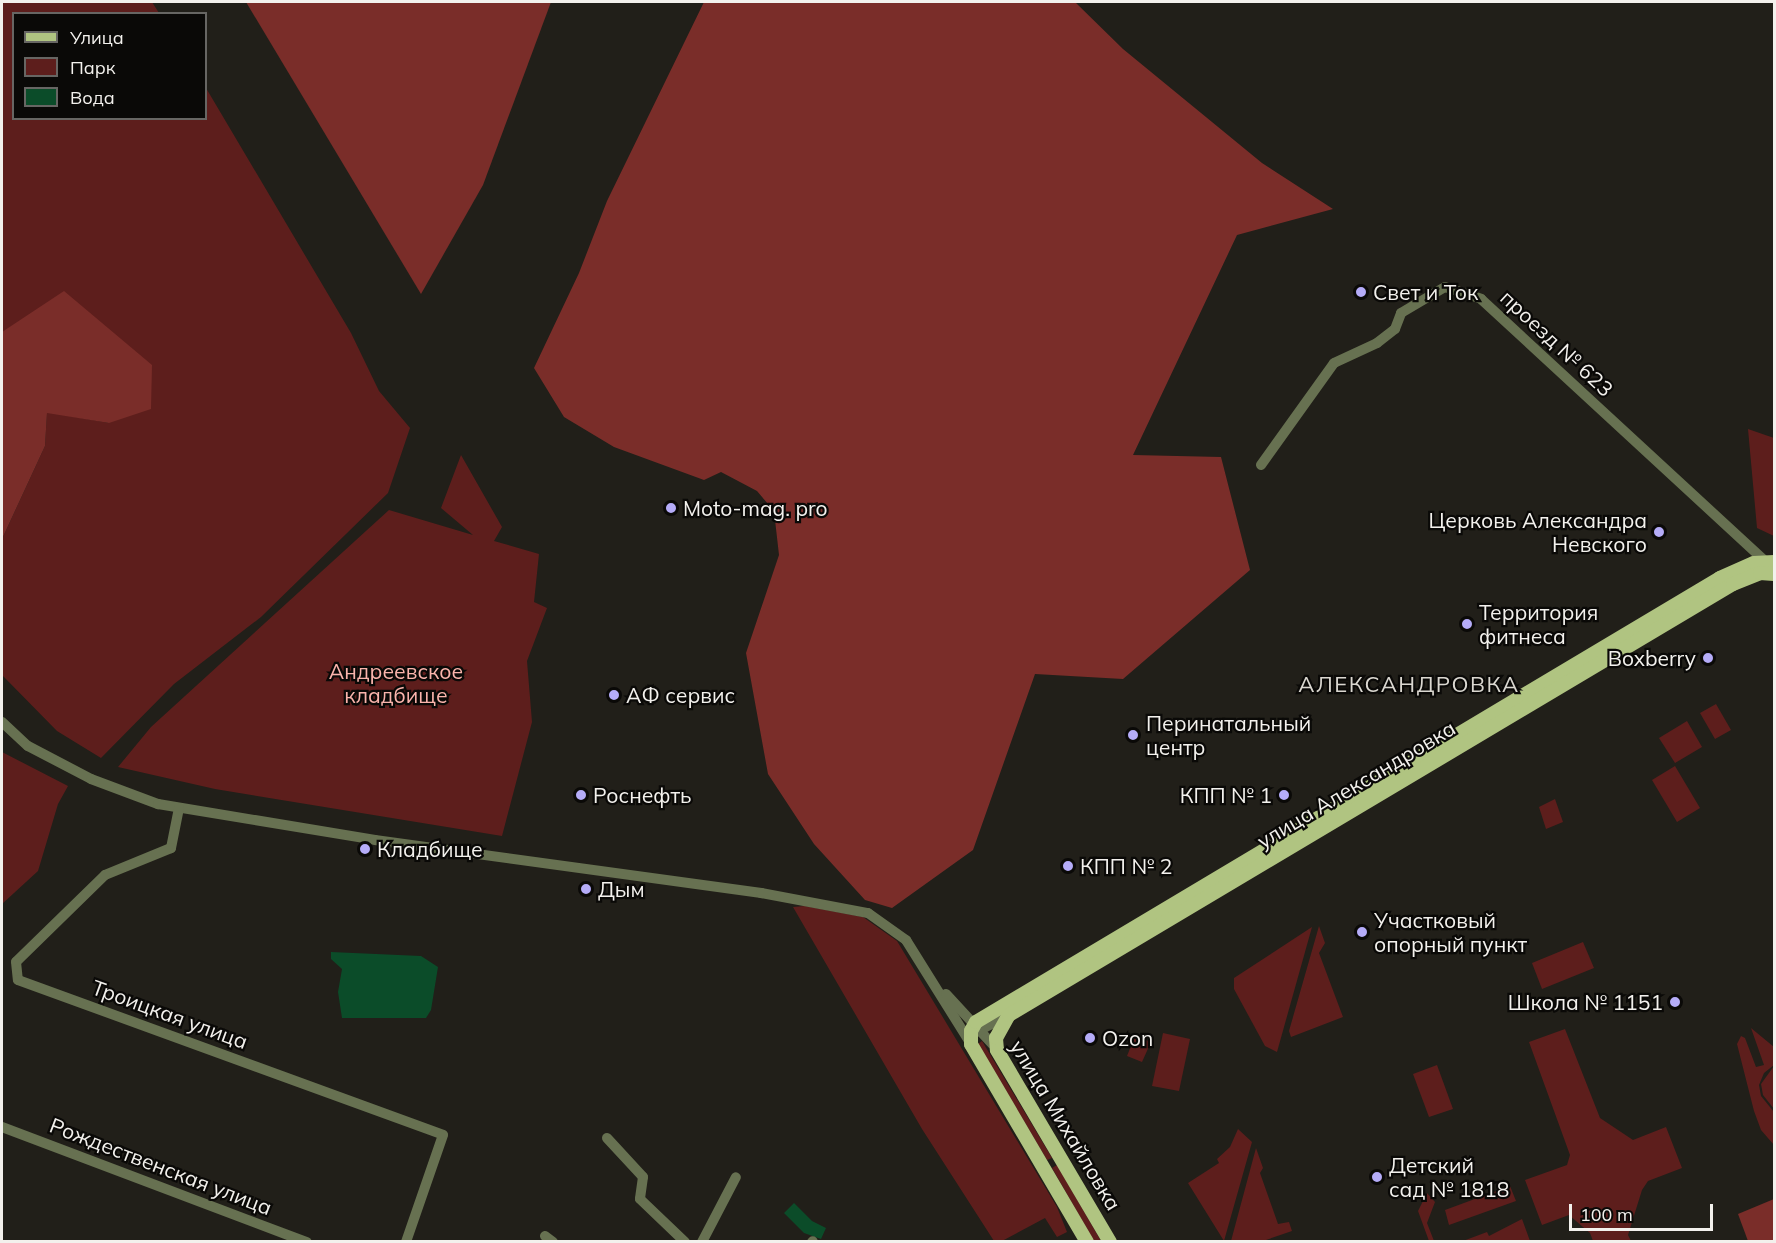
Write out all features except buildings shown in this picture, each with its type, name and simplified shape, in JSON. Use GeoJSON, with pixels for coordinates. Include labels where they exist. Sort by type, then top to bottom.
{"type":"FeatureCollection","features":[{"type":"Feature","properties":{"kind":"main road","name":"улица Александровка"},"geometry":{"type":"LineString","coordinates":[[973,1031],[1670,608],[1763,567]]}},
{"type":"Feature","properties":{"kind":"main road","name":"улица Александровка"},"geometry":{"type":"LineString","coordinates":[[1004,1012],[1763,567]]}},
{"type":"Feature","properties":{"kind":"main road"},"geometry":{"type":"LineString","coordinates":[[997,1050],[996,1038],[1004,1012]]}},
{"type":"Feature","properties":{"kind":"main road","name":"улица Михайловка"},"geometry":{"type":"LineString","coordinates":[[973,1031],[1087,1242]]}},
{"type":"Feature","properties":{"kind":"main road","name":"улица Михайловка"},"geometry":{"type":"LineString","coordinates":[[997,1050],[1110,1242]]}},
{"type":"Feature","properties":{"kind":"street","name":"проезд № 623"},"geometry":{"type":"LineString","coordinates":[[1261,465],[1335,363],[1377,343],[1395,329],[1401,313],[1445,287],[1482,299],[1750,548],[1763,567]]}},
{"type":"Feature","properties":{"kind":"street"},"geometry":{"type":"LineString","coordinates":[[1750,548],[1746,563],[1763,567]]}},
{"type":"Feature","properties":{"kind":"street"},"geometry":{"type":"LineString","coordinates":[[2,722],[28,746],[91,779],[134,797],[179,808],[855,909],[895,929],[973,1031]]}},
{"type":"Feature","properties":{"kind":"street","name":"Троицкая улица"},"geometry":{"type":"LineString","coordinates":[[179,808],[171,848],[105,875],[15,962],[18,980],[443,1135],[406,1242]]}},
{"type":"Feature","properties":{"kind":"street"},"geometry":{"type":"LineString","coordinates":[[938,986],[959,1006],[973,1031]]}},
{"type":"Feature","properties":{"kind":"street"},"geometry":{"type":"LineString","coordinates":[[959,1006],[984,1012],[1004,1012]]}},
{"type":"Feature","properties":{"kind":"street","name":"улица Михайловка"},"geometry":{"type":"LineString","coordinates":[[973,1031],[997,1050]]}},
{"type":"Feature","properties":{"kind":"street","name":"Рождественская улица"},"geometry":{"type":"LineString","coordinates":[[2,1127],[308,1242]]}},
{"type":"Feature","properties":{"kind":"street"},"geometry":{"type":"LineString","coordinates":[[607,1138],[643,1177],[640,1199],[685,1242]]}},
{"type":"Feature","properties":{"kind":"street"},"geometry":{"type":"LineString","coordinates":[[702,1242],[736,1177]]}},
{"type":"Feature","properties":{"kind":"green space"},"geometry":{"type":"Polygon","coordinates":[[[2,2],[152,2],[158,12],[12,12],[12,120],[207,120],[207,90],[351,333],[379,391],[410,428],[388,493],[261,617],[174,684],[101,758],[57,731],[2,675],[2,539],[45,446],[47,412],[109,423],[13,327],[2,332],[2,2]]]}},
{"type":"Feature","properties":{"kind":"green space"},"geometry":{"type":"Polygon","coordinates":[[[1748,429],[1774,438],[1774,536],[1757,528],[1748,429]]]}},
{"type":"Feature","properties":{"kind":"green space","name":"Андреевское кладбище"},"geometry":{"type":"Polygon","coordinates":[[[461,455],[502,527],[494,541],[539,554],[534,602],[547,608],[527,661],[532,722],[502,836],[215,789],[118,767],[151,727],[389,510],[473,535],[441,508],[461,455]]]}},
{"type":"Feature","properties":{"kind":"green space"},"geometry":{"type":"Polygon","coordinates":[[[1716,704],[1731,730],[1715,739],[1700,713],[1716,704]]]}},
{"type":"Feature","properties":{"kind":"green space"},"geometry":{"type":"Polygon","coordinates":[[[1687,721],[1702,747],[1675,763],[1659,738],[1687,721]]]}},
{"type":"Feature","properties":{"kind":"green space"},"geometry":{"type":"Polygon","coordinates":[[[2,752],[68,786],[58,804],[38,871],[2,904],[2,752]]]}},
{"type":"Feature","properties":{"kind":"green space"},"geometry":{"type":"Polygon","coordinates":[[[1675,766],[1700,808],[1677,822],[1652,780],[1675,766]]]}},
{"type":"Feature","properties":{"kind":"green space"},"geometry":{"type":"Polygon","coordinates":[[[1555,799],[1563,822],[1546,829],[1539,807],[1555,799]]]}},
{"type":"Feature","properties":{"kind":"green space"},"geometry":{"type":"Polygon","coordinates":[[[805,906],[863,917],[897,941],[1057,1207],[1067,1232],[1057,1237],[1045,1218],[1002,1241],[994,1241],[922,1129],[793,907],[805,906]]]}},
{"type":"Feature","properties":{"kind":"green space"},"geometry":{"type":"Polygon","coordinates":[[[1319,926],[1325,943],[1319,953],[1343,1017],[1291,1037],[1289,1031],[1319,926]]]}},
{"type":"Feature","properties":{"kind":"green space"},"geometry":{"type":"Polygon","coordinates":[[[1312,927],[1277,1052],[1265,1046],[1234,989],[1234,978],[1312,927]]]}},
{"type":"Feature","properties":{"kind":"green space"},"geometry":{"type":"Polygon","coordinates":[[[1583,942],[1594,968],[1542,989],[1532,963],[1583,942]]]}},
{"type":"Feature","properties":{"kind":"green space"},"geometry":{"type":"Polygon","coordinates":[[[1751,1028],[1774,1047],[1774,1065],[1764,1073],[1759,1085],[1761,1096],[1774,1112],[1774,1145],[1761,1130],[1754,1111],[1737,1044],[1741,1036],[1745,1038],[1756,1067],[1764,1065],[1751,1028]]]}},
{"type":"Feature","properties":{"kind":"green space"},"geometry":{"type":"Polygon","coordinates":[[[1565,1029],[1600,1118],[1633,1140],[1666,1127],[1682,1168],[1648,1181],[1642,1190],[1628,1235],[1631,1241],[1593,1241],[1590,1233],[1569,1215],[1542,1225],[1525,1180],[1567,1165],[1570,1155],[1529,1042],[1565,1029]]]}},
{"type":"Feature","properties":{"kind":"green space"},"geometry":{"type":"Polygon","coordinates":[[[1163,1033],[1190,1039],[1179,1091],[1152,1086],[1163,1033]]]}},
{"type":"Feature","properties":{"kind":"green space"},"geometry":{"type":"Polygon","coordinates":[[[1135,1036],[1151,1042],[1142,1062],[1127,1056],[1135,1036]]]}},
{"type":"Feature","properties":{"kind":"green space"},"geometry":{"type":"Polygon","coordinates":[[[982,1041],[1052,1158],[1047,1160],[978,1044],[982,1041]]]}},
{"type":"Feature","properties":{"kind":"green space"},"geometry":{"type":"Polygon","coordinates":[[[1437,1065],[1453,1109],[1429,1117],[1413,1074],[1437,1065]]]}},
{"type":"Feature","properties":{"kind":"green space"},"geometry":{"type":"Polygon","coordinates":[[[1774,1066],[1774,1109],[1763,1095],[1761,1084],[1774,1066]]]}},
{"type":"Feature","properties":{"kind":"green space"},"geometry":{"type":"Polygon","coordinates":[[[1238,1129],[1252,1142],[1224,1241],[1188,1183],[1219,1163],[1217,1159],[1230,1147],[1238,1129]]]}},
{"type":"Feature","properties":{"kind":"green space"},"geometry":{"type":"Polygon","coordinates":[[[1256,1148],[1263,1168],[1260,1173],[1278,1224],[1289,1222],[1292,1231],[1263,1241],[1231,1241],[1256,1148]]]}},
{"type":"Feature","properties":{"kind":"green space"},"geometry":{"type":"Polygon","coordinates":[[[1057,1165],[1101,1241],[1094,1241],[1052,1168],[1057,1165]]]}},
{"type":"Feature","properties":{"kind":"green space"},"geometry":{"type":"Polygon","coordinates":[[[1510,1186],[1516,1201],[1449,1225],[1445,1210],[1510,1186]]]}},
{"type":"Feature","properties":{"kind":"green space"},"geometry":{"type":"Polygon","coordinates":[[[1427,1193],[1435,1202],[1427,1223],[1434,1241],[1429,1241],[1418,1211],[1427,1193]]]}},
{"type":"Feature","properties":{"kind":"green space"},"geometry":{"type":"Polygon","coordinates":[[[1522,1219],[1530,1241],[1463,1241],[1487,1232],[1489,1236],[1522,1219]]]}},
{"type":"Feature","properties":{"kind":"shaded area"},"geometry":{"type":"Polygon","coordinates":[[[246,2],[551,2],[483,185],[421,294],[246,2]]]}},
{"type":"Feature","properties":{"kind":"shaded area"},"geometry":{"type":"Polygon","coordinates":[[[704,2],[1075,2],[1123,49],[1262,163],[1333,209],[1237,235],[1133,455],[1221,457],[1250,570],[1123,679],[1035,674],[973,850],[892,908],[865,900],[814,844],[768,774],[746,653],[779,555],[774,511],[757,491],[721,472],[704,480],[614,447],[564,417],[534,368],[579,273],[607,201],[704,2]]]}},
{"type":"Feature","properties":{"kind":"shaded area"},"geometry":{"type":"Polygon","coordinates":[[[64,291],[152,365],[151,409],[109,423],[47,413],[45,446],[2,539],[2,332],[64,291]]]}},
{"type":"Feature","properties":{"kind":"shaded area"},"geometry":{"type":"Polygon","coordinates":[[[1774,1199],[1774,1241],[1748,1241],[1738,1214],[1774,1199]]]}},
{"type":"Feature","properties":{"kind":"water"},"geometry":{"type":"Polygon","coordinates":[[[331,952],[421,956],[438,967],[431,1010],[426,1018],[342,1018],[338,992],[342,969],[331,959],[331,952]]]}},
{"type":"Feature","properties":{"kind":"water"},"geometry":{"type":"Polygon","coordinates":[[[794,1203],[812,1221],[826,1228],[821,1239],[804,1233],[784,1213],[794,1203]]]}},
{"type":"Feature","properties":{"kind":"place","name":"Свет и Ток"},"geometry":{"type":"Point","coordinates":[1361,292]}},
{"type":"Feature","properties":{"kind":"place","name":"Moto-mag. pro"},"geometry":{"type":"Point","coordinates":[671,508]}},
{"type":"Feature","properties":{"kind":"place","name":"Церковь Александра Невского"},"geometry":{"type":"Point","coordinates":[1659,532]}},
{"type":"Feature","properties":{"kind":"place","name":"Территория фитнеса"},"geometry":{"type":"Point","coordinates":[1467,624]}},
{"type":"Feature","properties":{"kind":"place","name":"Boxberry"},"geometry":{"type":"Point","coordinates":[1708,658]}},
{"type":"Feature","properties":{"kind":"place","name":"АФ сервис"},"geometry":{"type":"Point","coordinates":[614,695]}},
{"type":"Feature","properties":{"kind":"place","name":"Перинатальный центр"},"geometry":{"type":"Point","coordinates":[1133,735]}},
{"type":"Feature","properties":{"kind":"place","name":"Роснефть"},"geometry":{"type":"Point","coordinates":[581,795]}},
{"type":"Feature","properties":{"kind":"place","name":"КПП № 1"},"geometry":{"type":"Point","coordinates":[1284,795]}},
{"type":"Feature","properties":{"kind":"place","name":"Кладбище"},"geometry":{"type":"Point","coordinates":[365,849]}},
{"type":"Feature","properties":{"kind":"place","name":"КПП № 2"},"geometry":{"type":"Point","coordinates":[1068,866]}},
{"type":"Feature","properties":{"kind":"place","name":"Дым"},"geometry":{"type":"Point","coordinates":[586,889]}},
{"type":"Feature","properties":{"kind":"place","name":"Участковый опорный пункт"},"geometry":{"type":"Point","coordinates":[1362,932]}},
{"type":"Feature","properties":{"kind":"place","name":"Школа № 1151"},"geometry":{"type":"Point","coordinates":[1675,1002]}},
{"type":"Feature","properties":{"kind":"place","name":"Ozon"},"geometry":{"type":"Point","coordinates":[1090,1038]}},
{"type":"Feature","properties":{"kind":"place","name":"Детский сад № 1818"},"geometry":{"type":"Point","coordinates":[1377,1177]}},
{"type":"Feature","properties":{"kind":"district","name":"АЛЕКСАНДРОВКА"},"geometry":{"type":"Point","coordinates":[1409,685]}}]}
